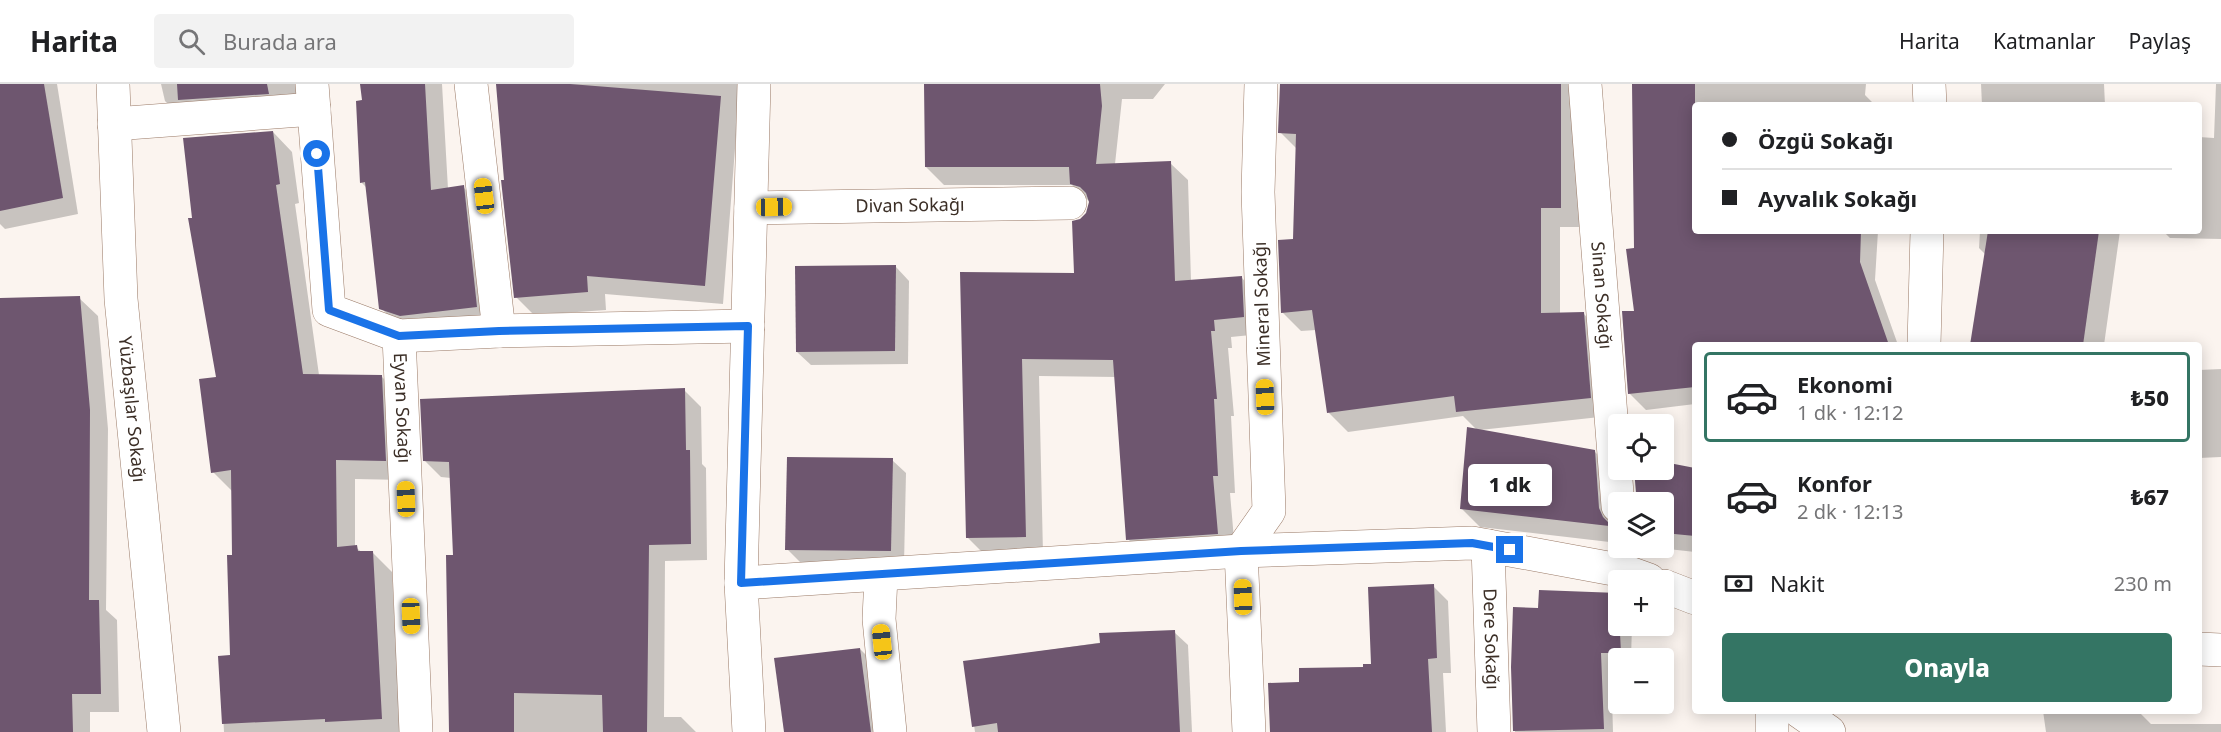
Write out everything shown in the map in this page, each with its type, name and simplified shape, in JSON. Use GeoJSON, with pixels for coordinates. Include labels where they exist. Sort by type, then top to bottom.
{"type":"FeatureCollection","features":[{"type":"Feature","properties":{"kind":"street","name":"Yüzbaşılar Sokağı"},"geometry":{"type":"LineString","coordinates":[[113,84],[121,299],[164,732]]}},
{"type":"Feature","properties":{"kind":"street"},"geometry":{"type":"LineString","coordinates":[[471,84],[499,331]]}},
{"type":"Feature","properties":{"kind":"street"},"geometry":{"type":"LineString","coordinates":[[749,732],[741,583],[754,84]]}},
{"type":"Feature","properties":{"kind":"street","name":"Mineral Sokağı"},"geometry":{"type":"LineString","coordinates":[[1241,551],[1269,511],[1258,192],[1261,84]]}},
{"type":"Feature","properties":{"kind":"street","name":"Sinan Sokağı"},"geometry":{"type":"LineString","coordinates":[[1585,84],[1617,492]]}},
{"type":"Feature","properties":{"kind":"street"},"geometry":{"type":"LineString","coordinates":[[1929,84],[1930,102]]}},
{"type":"Feature","properties":{"kind":"street"},"geometry":{"type":"LineString","coordinates":[[114,124],[313,96],[329,310],[399,336],[499,331],[748,326]]}},
{"type":"Feature","properties":{"kind":"street","name":"Divan Sokağı"},"geometry":{"type":"LineString","coordinates":[[751,208],[1070,203]]}},
{"type":"Feature","properties":{"kind":"street"},"geometry":{"type":"LineString","coordinates":[[1924,342],[1927,234]]}},
{"type":"Feature","properties":{"kind":"street","name":"Eyvan Sokağı"},"geometry":{"type":"LineString","coordinates":[[399,336],[416,732]]}},
{"type":"Feature","properties":{"kind":"street"},"geometry":{"type":"LineString","coordinates":[[741,583],[881,576],[1241,551],[1472,543],[1631,566]]}},
{"type":"Feature","properties":{"kind":"street","name":"Dere Sokağı"},"geometry":{"type":"LineString","coordinates":[[1488,546],[1494,732]]}},
{"type":"Feature","properties":{"kind":"street"},"geometry":{"type":"LineString","coordinates":[[1241,551],[1249,732]]}},
{"type":"Feature","properties":{"kind":"street"},"geometry":{"type":"LineString","coordinates":[[881,576],[879,619],[890,732]]}},
{"type":"Feature","properties":{"kind":"street"},"geometry":{"type":"LineString","coordinates":[[1674,590],[1692,597]]}},
{"type":"Feature","properties":{"kind":"street"},"geometry":{"type":"LineString","coordinates":[[2202,649],[2221,650]]}},
{"type":"Feature","properties":{"kind":"street"},"geometry":{"type":"LineString","coordinates":[[1772,714],[1772,732]]}},
{"type":"Feature","properties":{"kind":"street"},"geometry":{"type":"LineString","coordinates":[[1803,714],[1829,732]]}},
{"type":"Feature","properties":{"kind":"building"},"geometry":{"type":"Polygon","coordinates":[[[0,84],[44,84],[63,198],[0,211],[0,84]]]}},
{"type":"Feature","properties":{"kind":"building"},"geometry":{"type":"Polygon","coordinates":[[[177,84],[267,84],[269,94],[178,100],[177,84]]]}},
{"type":"Feature","properties":{"kind":"building"},"geometry":{"type":"Polygon","coordinates":[[[360,84],[425,84],[431,190],[464,185],[477,307],[400,316],[379,309],[365,182],[360,183],[356,101],[362,100],[360,84]]]}},
{"type":"Feature","properties":{"kind":"building"},"geometry":{"type":"Polygon","coordinates":[[[496,84],[570,84],[721,96],[705,286],[587,276],[588,292],[514,298],[501,180],[504,180],[496,84]]]}},
{"type":"Feature","properties":{"kind":"building"},"geometry":{"type":"Polygon","coordinates":[[[924,84],[1100,84],[1102,106],[1096,164],[1171,161],[1175,281],[1242,276],[1244,317],[1214,320],[1215,331],[1211,331],[1217,399],[1214,399],[1218,476],[1213,476],[1218,534],[1126,540],[1113,360],[1022,359],[1026,537],[966,538],[960,272],[1074,273],[1072,221],[1080,219],[1086,213],[1089,202],[1086,193],[1080,187],[1070,184],[1069,167],[925,167],[924,84]]]}},
{"type":"Feature","properties":{"kind":"building"},"geometry":{"type":"Polygon","coordinates":[[[1280,84],[1561,84],[1561,208],[1541,208],[1541,313],[1584,312],[1591,398],[1456,412],[1454,396],[1327,413],[1312,310],[1281,313],[1278,240],[1293,239],[1296,134],[1278,133],[1280,84]]]}},
{"type":"Feature","properties":{"kind":"building"},"geometry":{"type":"Polygon","coordinates":[[[1632,84],[1695,84],[1695,102],[1692,102],[1692,234],[1861,234],[1860,262],[1888,342],[1692,342],[1692,387],[1628,394],[1622,311],[1634,311],[1626,249],[1634,248],[1632,84]]]}},
{"type":"Feature","properties":{"kind":"building"},"geometry":{"type":"Polygon","coordinates":[[[273,131],[280,184],[276,185],[303,374],[382,375],[386,461],[336,460],[337,547],[357,545],[358,551],[373,551],[382,719],[222,724],[218,656],[230,655],[227,555],[232,555],[231,470],[211,473],[199,379],[216,377],[188,218],[192,218],[183,138],[273,131]]]}},
{"type":"Feature","properties":{"kind":"building"},"geometry":{"type":"Polygon","coordinates":[[[1988,234],[2099,234],[2083,342],[1970,342],[1988,234]]]}},
{"type":"Feature","properties":{"kind":"building"},"geometry":{"type":"Polygon","coordinates":[[[896,265],[895,351],[796,352],[795,266],[896,265]]]}},
{"type":"Feature","properties":{"kind":"building"},"geometry":{"type":"Polygon","coordinates":[[[80,296],[90,410],[89,600],[99,600],[101,694],[72,694],[73,732],[0,732],[0,298],[80,296]]]}},
{"type":"Feature","properties":{"kind":"building"},"geometry":{"type":"Polygon","coordinates":[[[685,388],[686,450],[690,450],[691,544],[649,545],[647,732],[603,732],[602,695],[514,693],[514,732],[449,732],[446,555],[453,555],[449,462],[423,461],[420,399],[685,388]]]}},
{"type":"Feature","properties":{"kind":"building"},"geometry":{"type":"Polygon","coordinates":[[[1467,427],[1595,450],[1599,508],[1608,526],[1460,509],[1467,427]]]}},
{"type":"Feature","properties":{"kind":"building"},"geometry":{"type":"Polygon","coordinates":[[[787,457],[893,458],[891,551],[785,550],[787,457]]]}},
{"type":"Feature","properties":{"kind":"building"},"geometry":{"type":"Polygon","coordinates":[[[1674,464],[1692,467],[1692,536],[1674,534],[1674,492],[1636,492],[1635,480],[1674,480],[1674,464]]]}},
{"type":"Feature","properties":{"kind":"building"},"geometry":{"type":"Polygon","coordinates":[[[1434,584],[1437,658],[1428,659],[1432,732],[1270,732],[1268,683],[1299,682],[1299,668],[1363,667],[1363,664],[1371,664],[1368,587],[1434,584]]]}},
{"type":"Feature","properties":{"kind":"building"},"geometry":{"type":"Polygon","coordinates":[[[1539,590],[1608,593],[1608,636],[1620,636],[1621,648],[1608,648],[1608,653],[1601,653],[1604,729],[1513,731],[1511,667],[1513,607],[1538,608],[1539,590]]]}},
{"type":"Feature","properties":{"kind":"building"},"geometry":{"type":"Polygon","coordinates":[[[1175,630],[1180,732],[998,732],[997,723],[972,727],[963,661],[1100,643],[1099,633],[1175,630]]]}},
{"type":"Feature","properties":{"kind":"building"},"geometry":{"type":"Polygon","coordinates":[[[860,648],[871,732],[784,732],[774,658],[860,648]]]}},
{"type":"Feature","properties":{"kind":"route"},"geometry":{"type":"LineString","coordinates":[[317,154],[329,310],[376,329],[399,336],[499,331],[748,326],[741,583],[881,576],[1241,551],[1472,543],[1510,550]]}}]}
